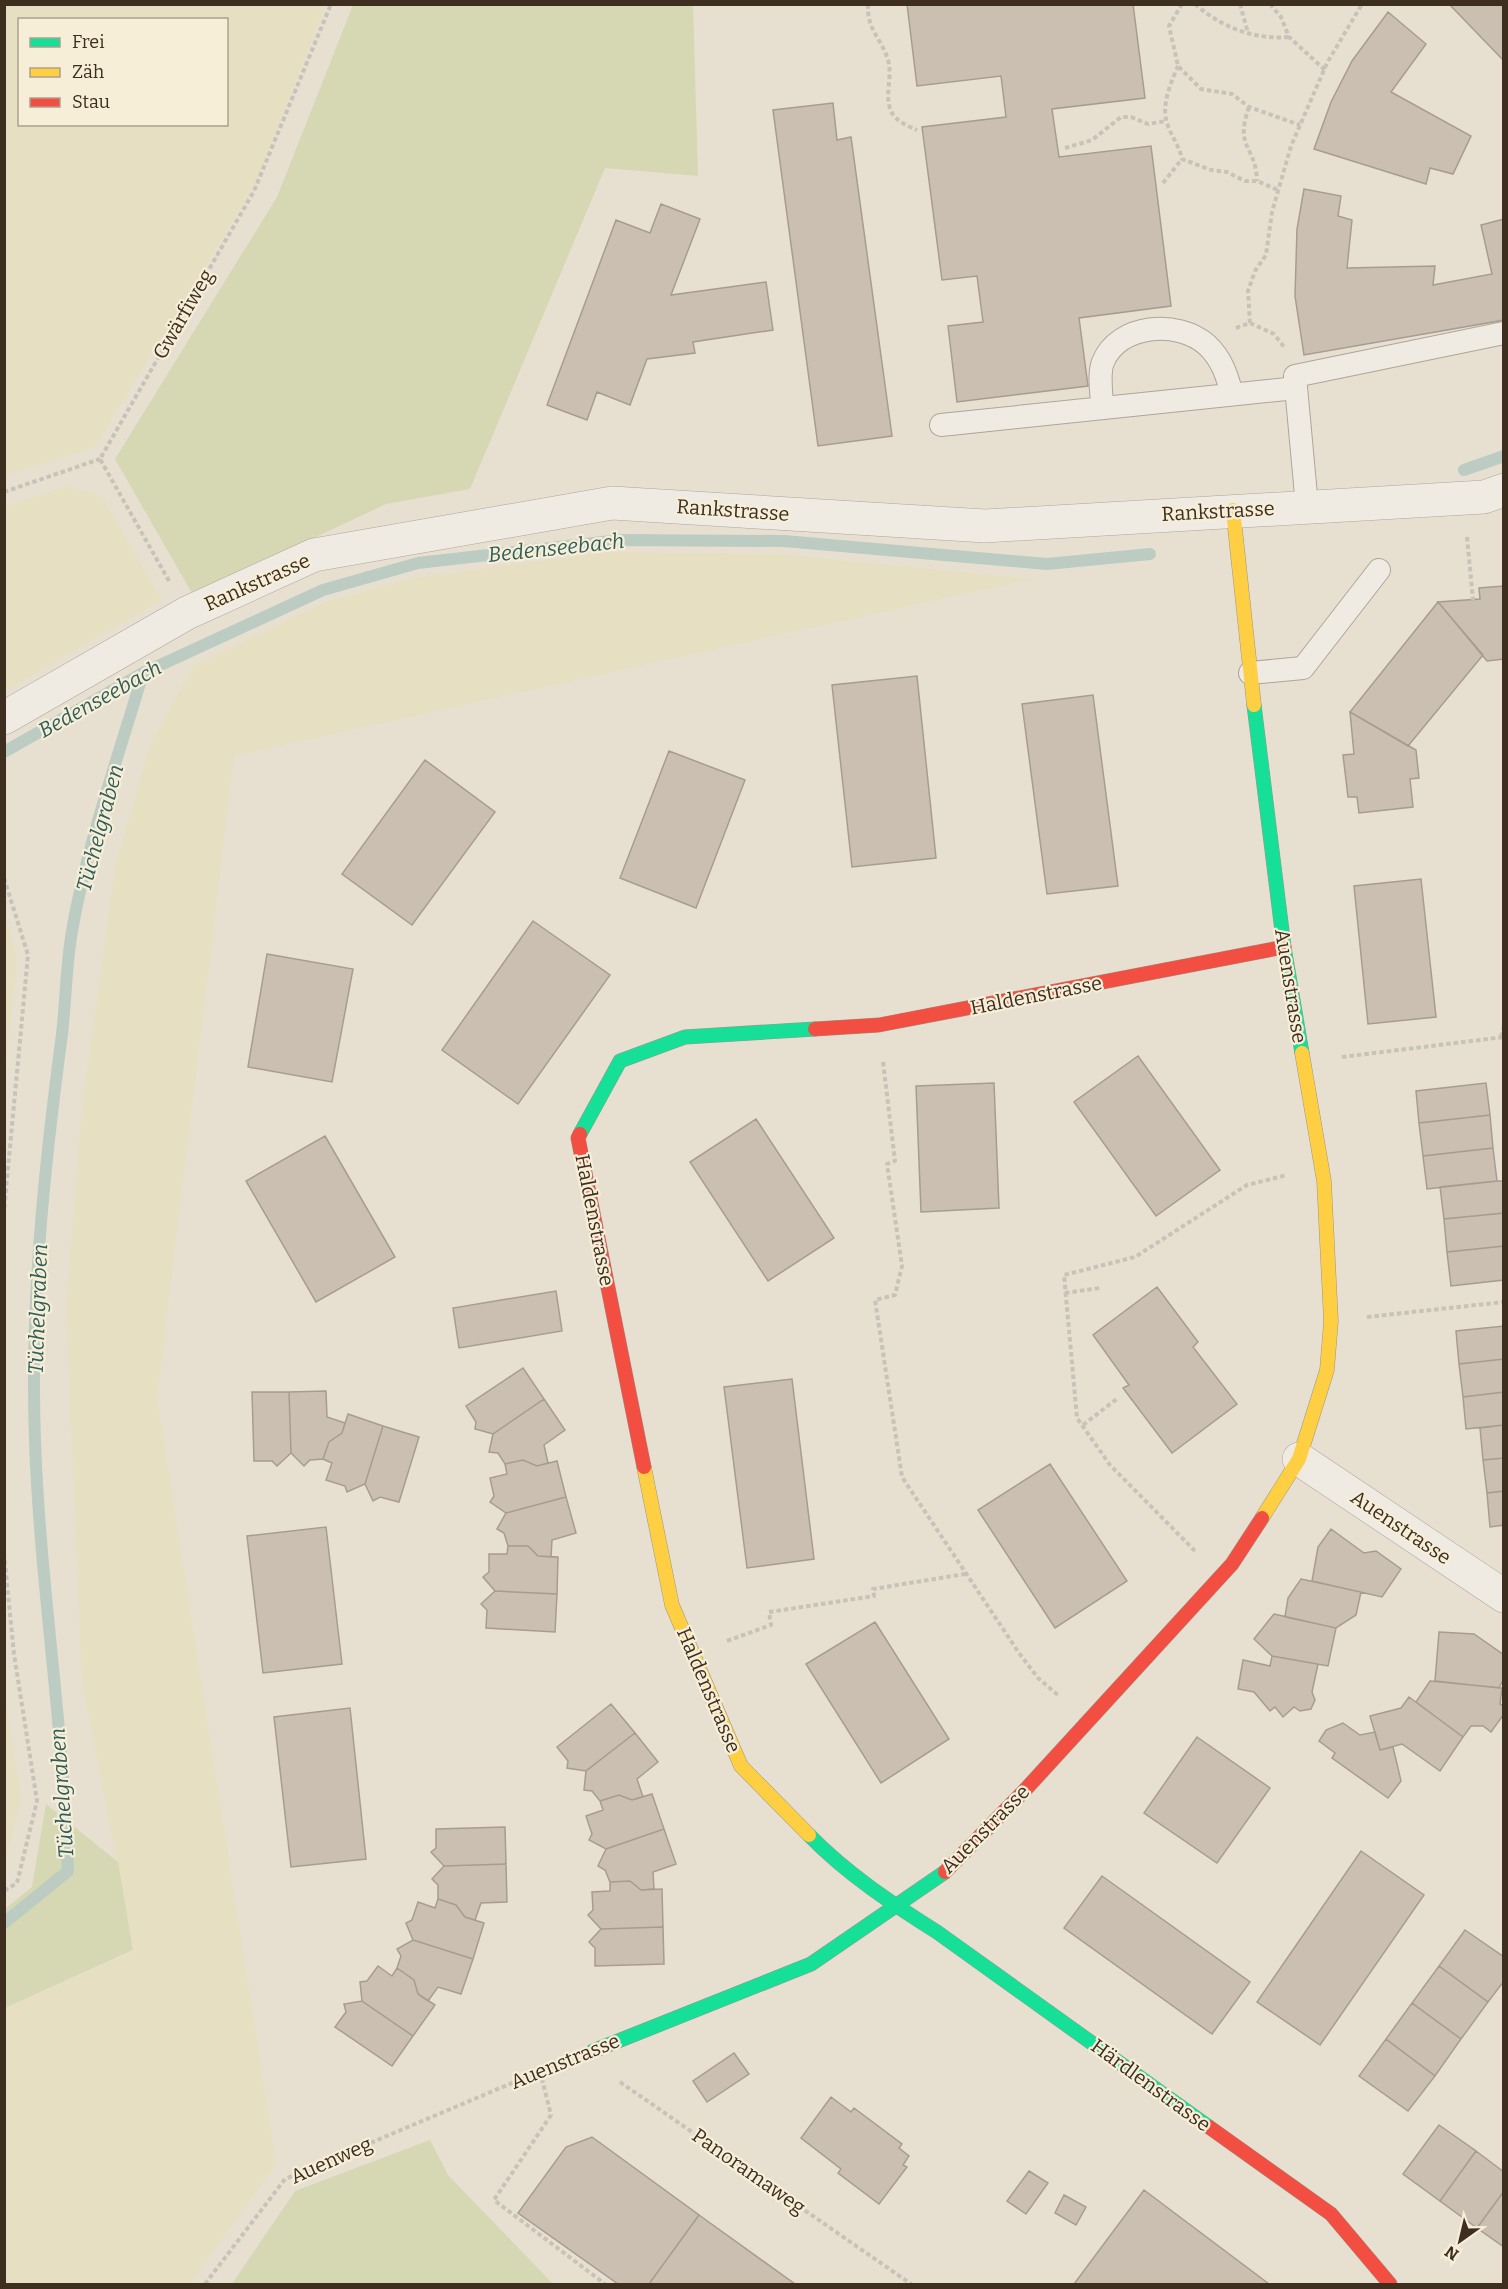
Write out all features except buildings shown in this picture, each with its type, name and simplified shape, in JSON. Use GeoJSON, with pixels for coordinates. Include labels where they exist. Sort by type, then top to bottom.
{"type":"FeatureCollection","features":[{"type":"Feature","properties":{"kind":"street","name":"Rankstrasse"},"geometry":{"type":"LineString","coordinates":[[4,718],[187,613],[314,555],[612,503],[986,526],[1484,497],[1503,490]]}},
{"type":"Feature","properties":{"kind":"street","name":"Auenstrasse"},"geometry":{"type":"LineString","coordinates":[[593,2051],[811,1964],[945,1872],[1025,1790],[1227,1570],[1299,1459],[1327,1370],[1331,1321],[1324,1181],[1284,947],[1263,794],[1233,510]]}},
{"type":"Feature","properties":{"kind":"street","name":"Haldenstrasse"},"geometry":{"type":"LineString","coordinates":[[894,1905],[835,1862],[741,1766],[672,1605],[578,1138],[620,1061],[685,1037],[879,1025],[1284,947]]}},
{"type":"Feature","properties":{"kind":"street","name":"Auenstrasse"},"geometry":{"type":"LineString","coordinates":[[1299,1459],[1503,1596]]}},
{"type":"Feature","properties":{"kind":"street","name":"Härdlenstrasse"},"geometry":{"type":"LineString","coordinates":[[894,1905],[947,1939],[1331,2214],[1390,2284]]}},
{"type":"Feature","properties":{"kind":"lane"},"geometry":{"type":"LineString","coordinates":[[1102,408],[1101,365],[1110,346],[1127,335],[1171,328],[1206,344],[1226,370],[1232,394]]}},
{"type":"Feature","properties":{"kind":"lane"},"geometry":{"type":"LineString","coordinates":[[940,425],[1232,394],[1296,382],[1503,333]]}},
{"type":"Feature","properties":{"kind":"lane"},"geometry":{"type":"LineString","coordinates":[[1296,382],[1307,506]]}},
{"type":"Feature","properties":{"kind":"lane"},"geometry":{"type":"LineString","coordinates":[[1250,673],[1303,668],[1379,570]]}},
{"type":"Feature","properties":{"kind":"path","name":"Gwärfiweg"},"geometry":{"type":"LineString","coordinates":[[100,459],[254,191],[331,4]]}},
{"type":"Feature","properties":{"kind":"path"},"geometry":{"type":"LineString","coordinates":[[868,4],[867,17],[871,30],[888,62],[888,104],[892,114],[917,130]]}},
{"type":"Feature","properties":{"kind":"path"},"geometry":{"type":"LineString","coordinates":[[1182,4],[1169,26],[1178,66],[1167,96],[1166,122],[1178,142],[1182,159]]}},
{"type":"Feature","properties":{"kind":"path"},"geometry":{"type":"LineString","coordinates":[[1195,4],[1233,29],[1269,39],[1288,37]]}},
{"type":"Feature","properties":{"kind":"path"},"geometry":{"type":"LineString","coordinates":[[1240,4],[1248,33]]}},
{"type":"Feature","properties":{"kind":"path"},"geometry":{"type":"LineString","coordinates":[[1270,4],[1281,17],[1288,37],[1325,70]]}},
{"type":"Feature","properties":{"kind":"path"},"geometry":{"type":"LineString","coordinates":[[1250,322],[1248,291],[1255,271],[1266,255],[1272,212],[1300,125],[1325,70],[1362,4]]}},
{"type":"Feature","properties":{"kind":"path"},"geometry":{"type":"LineString","coordinates":[[1178,66],[1201,88],[1232,94],[1250,107],[1300,125]]}},
{"type":"Feature","properties":{"kind":"path"},"geometry":{"type":"LineString","coordinates":[[1250,107],[1242,133],[1245,144],[1257,164],[1257,181]]}},
{"type":"Feature","properties":{"kind":"path"},"geometry":{"type":"LineString","coordinates":[[1065,148],[1092,140],[1121,117],[1131,117],[1148,124],[1166,122]]}},
{"type":"Feature","properties":{"kind":"path"},"geometry":{"type":"LineString","coordinates":[[1182,159],[1211,170],[1227,172],[1245,181],[1257,181],[1278,190]]}},
{"type":"Feature","properties":{"kind":"path"},"geometry":{"type":"LineString","coordinates":[[1163,183],[1182,159]]}},
{"type":"Feature","properties":{"kind":"path"},"geometry":{"type":"LineString","coordinates":[[1216,357],[1222,344],[1235,329],[1250,322]]}},
{"type":"Feature","properties":{"kind":"path"},"geometry":{"type":"LineString","coordinates":[[1250,322],[1274,334],[1287,350],[1296,382]]}},
{"type":"Feature","properties":{"kind":"path"},"geometry":{"type":"LineString","coordinates":[[4,492],[100,459],[187,613]]}},
{"type":"Feature","properties":{"kind":"path"},"geometry":{"type":"LineString","coordinates":[[1466,530],[1473,600]]}},
{"type":"Feature","properties":{"kind":"path"},"geometry":{"type":"LineString","coordinates":[[4,878],[28,955],[4,1211]]}},
{"type":"Feature","properties":{"kind":"path"},"geometry":{"type":"LineString","coordinates":[[879,1025],[895,1161],[887,1164],[902,1266],[895,1295],[875,1300],[902,1477],[1019,1653],[1038,1678],[1061,1698]]}},
{"type":"Feature","properties":{"kind":"path"},"geometry":{"type":"LineString","coordinates":[[1338,1058],[1502,1037],[1503,1026]]}},
{"type":"Feature","properties":{"kind":"path"},"geometry":{"type":"LineString","coordinates":[[1202,1557],[1110,1465],[1077,1418],[1064,1275],[1135,1257],[1247,1185],[1296,1173]]}},
{"type":"Feature","properties":{"kind":"path"},"geometry":{"type":"LineString","coordinates":[[1065,1293],[1100,1288]]}},
{"type":"Feature","properties":{"kind":"path"},"geometry":{"type":"LineString","coordinates":[[1364,1318],[1503,1302]]}},
{"type":"Feature","properties":{"kind":"path"},"geometry":{"type":"LineString","coordinates":[[1083,1425],[1119,1398]]}},
{"type":"Feature","properties":{"kind":"path"},"geometry":{"type":"LineString","coordinates":[[4,1553],[14,1654],[37,1801],[17,1883],[4,1891]]}},
{"type":"Feature","properties":{"kind":"path"},"geometry":{"type":"LineString","coordinates":[[693,1654],[771,1625],[769,1612],[874,1596],[873,1589],[965,1574]]}},
{"type":"Feature","properties":{"kind":"path","name":"Auenstrasse"},"geometry":{"type":"LineString","coordinates":[[497,2088],[593,2051]]}},
{"type":"Feature","properties":{"kind":"path","name":"Panoramaweg"},"geometry":{"type":"LineString","coordinates":[[593,2051],[620,2082],[911,2284]]}},
{"type":"Feature","properties":{"kind":"path"},"geometry":{"type":"LineString","coordinates":[[540,2071],[550,2115],[494,2200],[605,2284]]}},
{"type":"Feature","properties":{"kind":"path","name":"Auenweg"},"geometry":{"type":"LineString","coordinates":[[205,2284],[285,2179],[497,2088]]}},
{"type":"Feature","properties":{"kind":"shaded area"},"geometry":{"type":"Polygon","coordinates":[[[5,4],[326,5],[254,187],[95,447],[5,476],[5,4]]]}},
{"type":"Feature","properties":{"kind":"shaded area"},"geometry":{"type":"Polygon","coordinates":[[[66,486],[102,496],[162,600],[5,691],[5,507],[66,486]]]}},
{"type":"Feature","properties":{"kind":"shaded area"},"geometry":{"type":"Polygon","coordinates":[[[608,552],[778,554],[1031,579],[234,756],[157,1397],[276,2164],[190,2284],[5,2284],[4,2009],[134,1951],[82,1682],[66,1308],[82,1107],[116,863],[151,743],[194,665],[328,601],[413,578],[608,552]]]}},
{"type":"Feature","properties":{"kind":"shaded area"},"geometry":{"type":"Polygon","coordinates":[[[5,913],[17,960],[5,1073],[5,913]]]}},
{"type":"Feature","properties":{"kind":"shaded area"},"geometry":{"type":"Polygon","coordinates":[[[4,1689],[21,1799],[5,1861],[4,1861],[4,1689]]]}},
{"type":"Feature","properties":{"kind":"green space"},"geometry":{"type":"Polygon","coordinates":[[[353,5],[693,5],[698,176],[605,168],[470,489],[386,504],[193,595],[115,459],[277,197],[353,5]]]}},
{"type":"Feature","properties":{"kind":"green space"},"geometry":{"type":"Polygon","coordinates":[[[46,1804],[118,1862],[133,1950],[5,2008],[5,1909],[32,1887],[46,1804]]]}},
{"type":"Feature","properties":{"kind":"green space"},"geometry":{"type":"Polygon","coordinates":[[[430,2140],[448,2175],[553,2284],[232,2284],[295,2191],[430,2140]]]}},
{"type":"Feature","properties":{"kind":"waterway","name":"Bedenseebach"},"geometry":{"type":"LineString","coordinates":[[1464,470],[1504,456]]}},
{"type":"Feature","properties":{"kind":"waterway","name":"Bedenseebach"},"geometry":{"type":"LineString","coordinates":[[4,752],[143,673],[323,590],[418,563],[620,540],[784,541],[1047,564],[1150,554]]}},
{"type":"Feature","properties":{"kind":"waterway","name":"Tüchelgraben"},"geometry":{"type":"LineString","coordinates":[[4,1923],[68,1871],[62,1763],[42,1549],[35,1441],[35,1339],[40,1237],[68,957],[78,898],[94,834],[143,673]]}},
{"type":"Feature","properties":{"kind":"traffic: fast"},"geometry":{"type":"LineString","coordinates":[[1254,705],[1284,947],[1302,1053]]}},
{"type":"Feature","properties":{"kind":"traffic: fast"},"geometry":{"type":"LineString","coordinates":[[580,1134],[620,1061],[685,1037],[815,1029]]}},
{"type":"Feature","properties":{"kind":"traffic: fast"},"geometry":{"type":"LineString","coordinates":[[809,1835],[839,1863],[870,1887],[937,1932],[1209,2127]]}},
{"type":"Feature","properties":{"kind":"traffic: fast"},"geometry":{"type":"LineString","coordinates":[[593,2051],[811,1964],[945,1872]]}},
{"type":"Feature","properties":{"kind":"traffic: slow"},"geometry":{"type":"LineString","coordinates":[[1233,510],[1254,705]]}},
{"type":"Feature","properties":{"kind":"traffic: slow"},"geometry":{"type":"LineString","coordinates":[[1262,1518],[1299,1459],[1327,1370],[1331,1321],[1324,1181],[1302,1053]]}},
{"type":"Feature","properties":{"kind":"traffic: slow"},"geometry":{"type":"LineString","coordinates":[[644,1467],[672,1605],[741,1766],[809,1835]]}},
{"type":"Feature","properties":{"kind":"traffic: jam"},"geometry":{"type":"LineString","coordinates":[[815,1029],[879,1025],[1284,947]]}},
{"type":"Feature","properties":{"kind":"traffic: jam"},"geometry":{"type":"LineString","coordinates":[[580,1134],[578,1138],[644,1467]]}},
{"type":"Feature","properties":{"kind":"traffic: jam"},"geometry":{"type":"LineString","coordinates":[[945,1872],[1025,1790],[1232,1564],[1262,1518]]}},
{"type":"Feature","properties":{"kind":"traffic: jam"},"geometry":{"type":"LineString","coordinates":[[1209,2127],[1331,2214],[1390,2284]]}}]}
